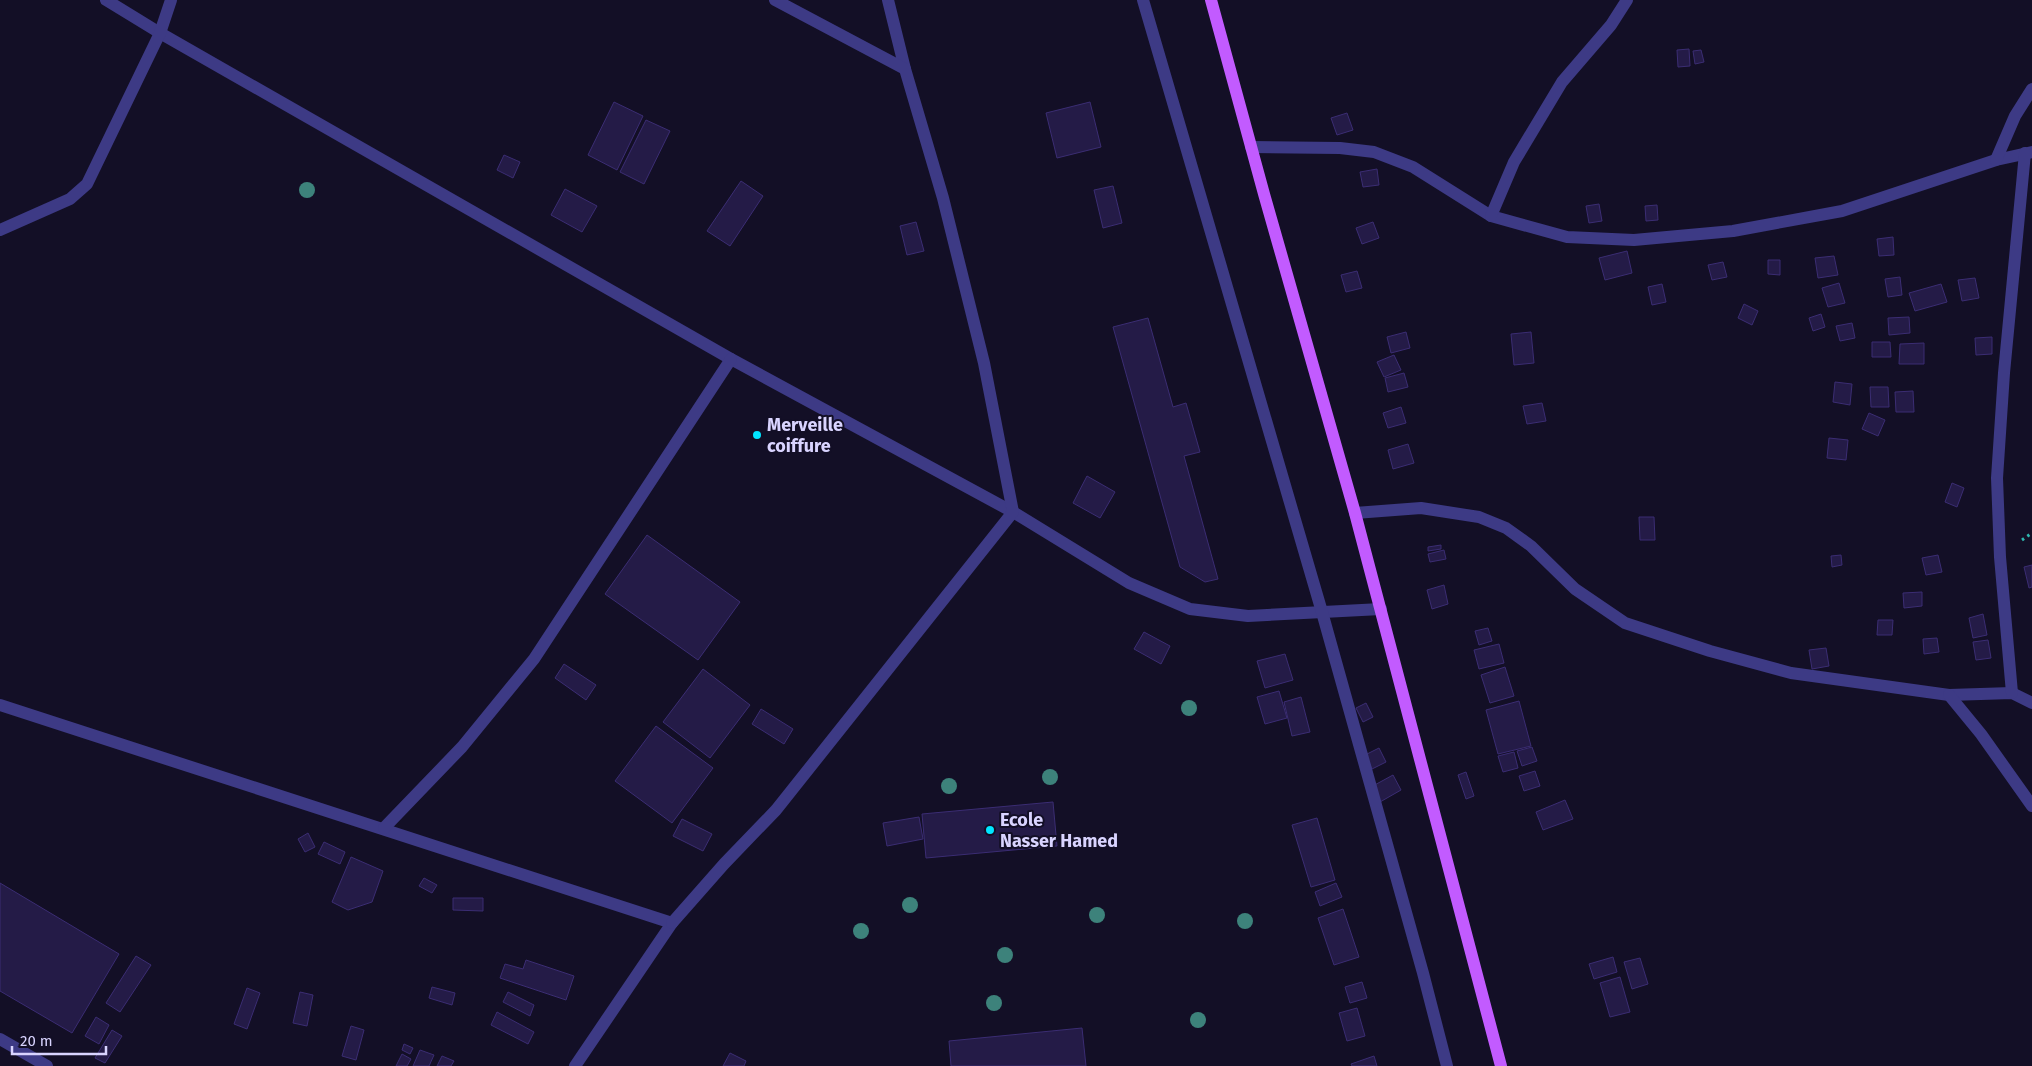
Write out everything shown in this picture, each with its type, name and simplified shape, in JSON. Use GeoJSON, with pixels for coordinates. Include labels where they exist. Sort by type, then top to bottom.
{"type":"FeatureCollection","features":[{"type":"Feature","properties":{"kind":"main road"},"geometry":{"type":"LineString","coordinates":[[1211,0],[1381,609],[1501,1066]]}},
{"type":"Feature","properties":{"kind":"street"},"geometry":{"type":"LineString","coordinates":[[106,0],[160,34],[731,358],[1013,512],[1129,583],[1190,609],[1248,616],[1381,609]]}},
{"type":"Feature","properties":{"kind":"street"},"geometry":{"type":"LineString","coordinates":[[0,230],[70,199],[87,184],[160,34],[171,0]]}},
{"type":"Feature","properties":{"kind":"street"},"geometry":{"type":"LineString","coordinates":[[775,0],[905,69]]}},
{"type":"Feature","properties":{"kind":"street"},"geometry":{"type":"LineString","coordinates":[[575,1066],[672,923],[724,864],[776,810],[1013,512],[984,363],[943,198],[905,69],[888,0]]}},
{"type":"Feature","properties":{"kind":"street"},"geometry":{"type":"LineString","coordinates":[[1143,0],[1322,612],[1421,964],[1447,1066]]}},
{"type":"Feature","properties":{"kind":"street"},"geometry":{"type":"LineString","coordinates":[[1490,216],[1514,162],[1562,82],[1611,25],[1627,0]]}},
{"type":"Feature","properties":{"kind":"street"},"geometry":{"type":"LineString","coordinates":[[1996,160],[2015,116],[2032,89]]}},
{"type":"Feature","properties":{"kind":"street"},"geometry":{"type":"LineString","coordinates":[[1251,146],[1340,148],[1374,152],[1412,168],[1490,216],[1567,238],[1634,240],[1733,230],[1842,212],[1996,160],[2028,152],[2004,373],[1997,478],[2000,557],[2012,694]]}},
{"type":"Feature","properties":{"kind":"street"},"geometry":{"type":"LineString","coordinates":[[384,828],[462,747],[534,659],[731,358]]}},
{"type":"Feature","properties":{"kind":"street"},"geometry":{"type":"LineString","coordinates":[[1355,514],[1421,508],[1479,517],[1506,528],[1531,546],[1575,589],[1625,623],[1710,651],[1791,673],[1949,695],[2012,694],[2032,703]]}},
{"type":"Feature","properties":{"kind":"street"},"geometry":{"type":"LineString","coordinates":[[1949,695],[1999,758],[2032,806]]}},
{"type":"Feature","properties":{"kind":"street"},"geometry":{"type":"LineString","coordinates":[[0,705],[672,923]]}},
{"type":"Feature","properties":{"kind":"street"},"geometry":{"type":"LineString","coordinates":[[0,1039],[47,1066]]}},
{"type":"Feature","properties":{"kind":"building"},"geometry":{"type":"Polygon","coordinates":[[[1689,49],[1690,66],[1678,67],[1677,50],[1689,49]]]}},
{"type":"Feature","properties":{"kind":"building"},"geometry":{"type":"Polygon","coordinates":[[[1701,50],[1704,62],[1695,64],[1693,51],[1701,50]]]}},
{"type":"Feature","properties":{"kind":"building"},"geometry":{"type":"Polygon","coordinates":[[[614,102],[643,116],[617,170],[588,155],[614,102]]]}},
{"type":"Feature","properties":{"kind":"building"},"geometry":{"type":"Polygon","coordinates":[[[1090,102],[1101,147],[1057,158],[1046,113],[1090,102]]]}},
{"type":"Feature","properties":{"kind":"building"},"geometry":{"type":"Polygon","coordinates":[[[1347,113],[1353,130],[1337,135],[1331,118],[1347,113]]]}},
{"type":"Feature","properties":{"kind":"building"},"geometry":{"type":"Polygon","coordinates":[[[646,120],[670,131],[644,184],[620,172],[646,120]]]}},
{"type":"Feature","properties":{"kind":"building"},"geometry":{"type":"Polygon","coordinates":[[[504,155],[520,162],[513,178],[497,170],[504,155]]]}},
{"type":"Feature","properties":{"kind":"building"},"geometry":{"type":"Polygon","coordinates":[[[1377,169],[1379,185],[1363,187],[1360,172],[1377,169]]]}},
{"type":"Feature","properties":{"kind":"building"},"geometry":{"type":"Polygon","coordinates":[[[741,181],[763,196],[730,246],[707,231],[741,181]]]}},
{"type":"Feature","properties":{"kind":"building"},"geometry":{"type":"Polygon","coordinates":[[[1113,186],[1122,223],[1103,228],[1094,190],[1113,186]]]}},
{"type":"Feature","properties":{"kind":"building"},"geometry":{"type":"Polygon","coordinates":[[[565,189],[597,206],[582,232],[551,215],[565,189]]]}},
{"type":"Feature","properties":{"kind":"building"},"geometry":{"type":"Polygon","coordinates":[[[1599,204],[1602,221],[1589,223],[1586,206],[1599,204]]]}},
{"type":"Feature","properties":{"kind":"building"},"geometry":{"type":"Polygon","coordinates":[[[1657,205],[1658,220],[1646,221],[1645,206],[1657,205]]]}},
{"type":"Feature","properties":{"kind":"building"},"geometry":{"type":"Polygon","coordinates":[[[916,222],[924,251],[907,255],[900,226],[916,222]]]}},
{"type":"Feature","properties":{"kind":"building"},"geometry":{"type":"Polygon","coordinates":[[[1373,222],[1379,238],[1362,244],[1356,228],[1373,222]]]}},
{"type":"Feature","properties":{"kind":"building"},"geometry":{"type":"Polygon","coordinates":[[[1893,237],[1894,255],[1879,256],[1877,239],[1893,237]]]}},
{"type":"Feature","properties":{"kind":"building"},"geometry":{"type":"Polygon","coordinates":[[[1627,251],[1632,273],[1605,280],[1599,258],[1627,251]]]}},
{"type":"Feature","properties":{"kind":"building"},"geometry":{"type":"Polygon","coordinates":[[[1834,256],[1838,275],[1818,278],[1815,258],[1834,256]]]}},
{"type":"Feature","properties":{"kind":"building"},"geometry":{"type":"Polygon","coordinates":[[[1768,260],[1780,260],[1780,275],[1768,274],[1768,260]]]}},
{"type":"Feature","properties":{"kind":"building"},"geometry":{"type":"Polygon","coordinates":[[[1723,262],[1727,277],[1712,280],[1708,265],[1723,262]]]}},
{"type":"Feature","properties":{"kind":"building"},"geometry":{"type":"Polygon","coordinates":[[[1357,271],[1362,288],[1346,292],[1341,275],[1357,271]]]}},
{"type":"Feature","properties":{"kind":"building"},"geometry":{"type":"Polygon","coordinates":[[[1900,277],[1902,295],[1888,297],[1885,279],[1900,277]]]}},
{"type":"Feature","properties":{"kind":"building"},"geometry":{"type":"Polygon","coordinates":[[[1975,278],[1979,298],[1962,301],[1958,280],[1975,278]]]}},
{"type":"Feature","properties":{"kind":"building"},"geometry":{"type":"Polygon","coordinates":[[[1839,283],[1845,303],[1828,307],[1822,288],[1839,283]]]}},
{"type":"Feature","properties":{"kind":"building"},"geometry":{"type":"Polygon","coordinates":[[[1662,284],[1666,302],[1652,305],[1648,287],[1662,284]]]}},
{"type":"Feature","properties":{"kind":"building"},"geometry":{"type":"Polygon","coordinates":[[[1941,284],[1947,302],[1915,311],[1909,293],[1941,284]]]}},
{"type":"Feature","properties":{"kind":"building"},"geometry":{"type":"Polygon","coordinates":[[[1744,304],[1758,311],[1752,325],[1738,318],[1744,304]]]}},
{"type":"Feature","properties":{"kind":"building"},"geometry":{"type":"Polygon","coordinates":[[[1821,314],[1825,327],[1813,331],[1809,318],[1821,314]]]}},
{"type":"Feature","properties":{"kind":"building"},"geometry":{"type":"Polygon","coordinates":[[[1909,317],[1910,333],[1889,335],[1888,318],[1909,317]]]}},
{"type":"Feature","properties":{"kind":"building"},"geometry":{"type":"Polygon","coordinates":[[[1148,318],[1173,407],[1186,403],[1200,452],[1184,456],[1218,579],[1205,582],[1180,567],[1113,327],[1148,318]]]}},
{"type":"Feature","properties":{"kind":"building"},"geometry":{"type":"Polygon","coordinates":[[[1852,323],[1855,338],[1840,341],[1836,326],[1852,323]]]}},
{"type":"Feature","properties":{"kind":"building"},"geometry":{"type":"Polygon","coordinates":[[[1406,332],[1410,348],[1391,353],[1387,337],[1406,332]]]}},
{"type":"Feature","properties":{"kind":"building"},"geometry":{"type":"Polygon","coordinates":[[[1531,332],[1534,363],[1514,365],[1511,334],[1531,332]]]}},
{"type":"Feature","properties":{"kind":"building"},"geometry":{"type":"Polygon","coordinates":[[[1992,337],[1992,354],[1976,355],[1975,338],[1992,337]]]}},
{"type":"Feature","properties":{"kind":"building"},"geometry":{"type":"Polygon","coordinates":[[[1872,342],[1890,342],[1891,357],[1872,357],[1872,342]]]}},
{"type":"Feature","properties":{"kind":"building"},"geometry":{"type":"Polygon","coordinates":[[[1924,343],[1924,364],[1899,364],[1900,344],[1924,343]]]}},
{"type":"Feature","properties":{"kind":"building"},"geometry":{"type":"Polygon","coordinates":[[[1394,355],[1401,370],[1384,377],[1377,362],[1394,355]]]}},
{"type":"Feature","properties":{"kind":"building"},"geometry":{"type":"Polygon","coordinates":[[[1404,373],[1408,387],[1388,392],[1385,378],[1404,373]]]}},
{"type":"Feature","properties":{"kind":"building"},"geometry":{"type":"Polygon","coordinates":[[[1835,382],[1852,384],[1850,405],[1833,402],[1835,382]]]}},
{"type":"Feature","properties":{"kind":"building"},"geometry":{"type":"Polygon","coordinates":[[[1870,387],[1888,387],[1889,407],[1871,407],[1870,387]]]}},
{"type":"Feature","properties":{"kind":"building"},"geometry":{"type":"Polygon","coordinates":[[[1913,391],[1914,412],[1896,412],[1895,392],[1913,391]]]}},
{"type":"Feature","properties":{"kind":"building"},"geometry":{"type":"Polygon","coordinates":[[[1542,403],[1546,421],[1527,424],[1523,406],[1542,403]]]}},
{"type":"Feature","properties":{"kind":"building"},"geometry":{"type":"Polygon","coordinates":[[[1401,407],[1406,423],[1388,428],[1383,413],[1401,407]]]}},
{"type":"Feature","properties":{"kind":"building"},"geometry":{"type":"Polygon","coordinates":[[[1869,413],[1885,420],[1878,436],[1862,429],[1869,413]]]}},
{"type":"Feature","properties":{"kind":"building"},"geometry":{"type":"Polygon","coordinates":[[[1829,438],[1848,440],[1846,460],[1827,458],[1829,438]]]}},
{"type":"Feature","properties":{"kind":"building"},"geometry":{"type":"Polygon","coordinates":[[[1408,444],[1414,463],[1393,469],[1388,450],[1408,444]]]}},
{"type":"Feature","properties":{"kind":"building"},"geometry":{"type":"Polygon","coordinates":[[[1087,476],[1115,492],[1100,518],[1073,503],[1087,476]]]}},
{"type":"Feature","properties":{"kind":"building"},"geometry":{"type":"Polygon","coordinates":[[[1952,483],[1964,488],[1957,507],[1945,502],[1952,483]]]}},
{"type":"Feature","properties":{"kind":"building"},"geometry":{"type":"Polygon","coordinates":[[[1639,517],[1654,517],[1655,540],[1640,540],[1639,517]]]}},
{"type":"Feature","properties":{"kind":"building"},"geometry":{"type":"Polygon","coordinates":[[[647,535],[740,602],[698,660],[605,594],[647,535]]]}},
{"type":"Feature","properties":{"kind":"building"},"geometry":{"type":"Polygon","coordinates":[[[1441,545],[1441,549],[1428,551],[1428,547],[1441,545]]]}},
{"type":"Feature","properties":{"kind":"building"},"geometry":{"type":"Polygon","coordinates":[[[1444,550],[1446,559],[1430,562],[1428,554],[1444,550]]]}},
{"type":"Feature","properties":{"kind":"building"},"geometry":{"type":"Polygon","coordinates":[[[1841,555],[1842,565],[1832,567],[1831,556],[1841,555]]]}},
{"type":"Feature","properties":{"kind":"building"},"geometry":{"type":"Polygon","coordinates":[[[1938,555],[1942,572],[1926,575],[1922,558],[1938,555]]]}},
{"type":"Feature","properties":{"kind":"building"},"geometry":{"type":"Polygon","coordinates":[[[2032,565],[2032,587],[2029,588],[2024,567],[2032,565]]]}},
{"type":"Feature","properties":{"kind":"building"},"geometry":{"type":"Polygon","coordinates":[[[1444,585],[1448,604],[1432,609],[1427,590],[1444,585]]]}},
{"type":"Feature","properties":{"kind":"building"},"geometry":{"type":"Polygon","coordinates":[[[1922,592],[1922,606],[1904,608],[1903,593],[1922,592]]]}},
{"type":"Feature","properties":{"kind":"building"},"geometry":{"type":"Polygon","coordinates":[[[1983,614],[1987,635],[1973,638],[1969,618],[1983,614]]]}},
{"type":"Feature","properties":{"kind":"building"},"geometry":{"type":"Polygon","coordinates":[[[1878,620],[1893,620],[1892,635],[1877,635],[1878,620]]]}},
{"type":"Feature","properties":{"kind":"building"},"geometry":{"type":"Polygon","coordinates":[[[1488,628],[1492,641],[1479,645],[1475,631],[1488,628]]]}},
{"type":"Feature","properties":{"kind":"building"},"geometry":{"type":"Polygon","coordinates":[[[1144,632],[1170,646],[1161,664],[1134,649],[1144,632]]]}},
{"type":"Feature","properties":{"kind":"building"},"geometry":{"type":"Polygon","coordinates":[[[1937,638],[1939,652],[1924,654],[1923,639],[1937,638]]]}},
{"type":"Feature","properties":{"kind":"building"},"geometry":{"type":"Polygon","coordinates":[[[1988,640],[1991,658],[1976,660],[1973,642],[1988,640]]]}},
{"type":"Feature","properties":{"kind":"building"},"geometry":{"type":"Polygon","coordinates":[[[1499,644],[1504,663],[1479,669],[1474,650],[1499,644]]]}},
{"type":"Feature","properties":{"kind":"building"},"geometry":{"type":"Polygon","coordinates":[[[1826,648],[1829,666],[1812,669],[1809,650],[1826,648]]]}},
{"type":"Feature","properties":{"kind":"building"},"geometry":{"type":"Polygon","coordinates":[[[1285,654],[1293,680],[1265,688],[1257,661],[1285,654]]]}},
{"type":"Feature","properties":{"kind":"building"},"geometry":{"type":"Polygon","coordinates":[[[564,664],[596,685],[586,700],[555,678],[564,664]]]}},
{"type":"Feature","properties":{"kind":"building"},"geometry":{"type":"Polygon","coordinates":[[[1505,667],[1514,696],[1490,703],[1481,675],[1505,667]]]}},
{"type":"Feature","properties":{"kind":"building"},"geometry":{"type":"Polygon","coordinates":[[[703,669],[750,705],[710,758],[663,722],[703,669]]]}},
{"type":"Feature","properties":{"kind":"building"},"geometry":{"type":"Polygon","coordinates":[[[1279,691],[1287,718],[1265,724],[1257,697],[1279,691]]]}},
{"type":"Feature","properties":{"kind":"building"},"geometry":{"type":"Polygon","coordinates":[[[1301,697],[1310,732],[1292,736],[1284,702],[1301,697]]]}},
{"type":"Feature","properties":{"kind":"building"},"geometry":{"type":"Polygon","coordinates":[[[1519,701],[1531,746],[1498,754],[1486,710],[1519,701]]]}},
{"type":"Feature","properties":{"kind":"building"},"geometry":{"type":"Polygon","coordinates":[[[1366,703],[1373,717],[1363,722],[1356,708],[1366,703]]]}},
{"type":"Feature","properties":{"kind":"building"},"geometry":{"type":"Polygon","coordinates":[[[761,709],[793,729],[784,744],[752,724],[761,709]]]}},
{"type":"Feature","properties":{"kind":"building"},"geometry":{"type":"Polygon","coordinates":[[[656,726],[713,768],[672,823],[615,781],[656,726]]]}},
{"type":"Feature","properties":{"kind":"building"},"geometry":{"type":"Polygon","coordinates":[[[1532,747],[1537,761],[1522,766],[1517,751],[1532,747]]]}},
{"type":"Feature","properties":{"kind":"building"},"geometry":{"type":"Polygon","coordinates":[[[1379,748],[1386,762],[1372,769],[1365,755],[1379,748]]]}},
{"type":"Feature","properties":{"kind":"building"},"geometry":{"type":"Polygon","coordinates":[[[1514,752],[1518,768],[1503,772],[1498,756],[1514,752]]]}},
{"type":"Feature","properties":{"kind":"building"},"geometry":{"type":"Polygon","coordinates":[[[1535,771],[1540,786],[1524,791],[1519,776],[1535,771]]]}},
{"type":"Feature","properties":{"kind":"building"},"geometry":{"type":"Polygon","coordinates":[[[1466,772],[1474,796],[1466,799],[1458,775],[1466,772]]]}},
{"type":"Feature","properties":{"kind":"building"},"geometry":{"type":"Polygon","coordinates":[[[1393,775],[1401,790],[1380,802],[1371,787],[1393,775]]]}},
{"type":"Feature","properties":{"kind":"building"},"geometry":{"type":"Polygon","coordinates":[[[1565,800],[1573,819],[1543,830],[1536,812],[1565,800]]]}},
{"type":"Feature","properties":{"kind":"building","name":"Ecole Nasser Hamed"},"geometry":{"type":"Polygon","coordinates":[[[1053,802],[1057,846],[926,858],[922,814],[1053,802]]]}},
{"type":"Feature","properties":{"kind":"building"},"geometry":{"type":"Polygon","coordinates":[[[919,817],[923,839],[887,846],[883,823],[919,817]]]}},
{"type":"Feature","properties":{"kind":"building"},"geometry":{"type":"Polygon","coordinates":[[[1317,818],[1335,880],[1311,887],[1292,825],[1317,818]]]}},
{"type":"Feature","properties":{"kind":"building"},"geometry":{"type":"Polygon","coordinates":[[[682,819],[712,834],[703,851],[673,836],[682,819]]]}},
{"type":"Feature","properties":{"kind":"building"},"geometry":{"type":"Polygon","coordinates":[[[308,833],[315,847],[305,852],[298,839],[308,833]]]}},
{"type":"Feature","properties":{"kind":"building"},"geometry":{"type":"Polygon","coordinates":[[[324,842],[345,852],[340,864],[318,854],[324,842]]]}},
{"type":"Feature","properties":{"kind":"building"},"geometry":{"type":"Polygon","coordinates":[[[351,857],[383,871],[372,902],[348,910],[332,902],[351,857]]]}},
{"type":"Feature","properties":{"kind":"building"},"geometry":{"type":"Polygon","coordinates":[[[424,878],[437,885],[432,893],[419,886],[424,878]]]}},
{"type":"Feature","properties":{"kind":"building"},"geometry":{"type":"Polygon","coordinates":[[[0,883],[119,954],[72,1033],[0,991],[0,883]]]}},
{"type":"Feature","properties":{"kind":"building"},"geometry":{"type":"Polygon","coordinates":[[[1336,883],[1342,897],[1320,906],[1315,892],[1336,883]]]}},
{"type":"Feature","properties":{"kind":"building"},"geometry":{"type":"Polygon","coordinates":[[[453,898],[483,898],[483,911],[453,910],[453,898]]]}},
{"type":"Feature","properties":{"kind":"building"},"geometry":{"type":"Polygon","coordinates":[[[1343,909],[1359,957],[1334,965],[1318,918],[1343,909]]]}},
{"type":"Feature","properties":{"kind":"building"},"geometry":{"type":"Polygon","coordinates":[[[136,956],[151,965],[120,1012],[106,1003],[136,956]]]}},
{"type":"Feature","properties":{"kind":"building"},"geometry":{"type":"Polygon","coordinates":[[[1613,957],[1617,972],[1594,979],[1589,964],[1613,957]]]}},
{"type":"Feature","properties":{"kind":"building"},"geometry":{"type":"Polygon","coordinates":[[[1640,958],[1648,984],[1632,989],[1624,962],[1640,958]]]}},
{"type":"Feature","properties":{"kind":"building"},"geometry":{"type":"Polygon","coordinates":[[[526,960],[574,976],[566,1000],[500,978],[505,964],[523,969],[526,960]]]}},
{"type":"Feature","properties":{"kind":"building"},"geometry":{"type":"Polygon","coordinates":[[[1620,977],[1630,1012],[1610,1017],[1600,983],[1620,977]]]}},
{"type":"Feature","properties":{"kind":"building"},"geometry":{"type":"Polygon","coordinates":[[[1362,982],[1367,998],[1350,1003],[1345,987],[1362,982]]]}},
{"type":"Feature","properties":{"kind":"building"},"geometry":{"type":"Polygon","coordinates":[[[432,987],[455,993],[452,1005],[429,998],[432,987]]]}},
{"type":"Feature","properties":{"kind":"building"},"geometry":{"type":"Polygon","coordinates":[[[247,988],[260,993],[247,1029],[234,1024],[247,988]]]}},
{"type":"Feature","properties":{"kind":"building"},"geometry":{"type":"Polygon","coordinates":[[[300,992],[313,995],[307,1026],[293,1023],[300,992]]]}},
{"type":"Feature","properties":{"kind":"building"},"geometry":{"type":"Polygon","coordinates":[[[508,992],[534,1005],[530,1016],[503,1002],[508,992]]]}},
{"type":"Feature","properties":{"kind":"building"},"geometry":{"type":"Polygon","coordinates":[[[1357,1008],[1365,1036],[1347,1041],[1339,1013],[1357,1008]]]}},
{"type":"Feature","properties":{"kind":"building"},"geometry":{"type":"Polygon","coordinates":[[[497,1012],[534,1032],[528,1044],[491,1025],[497,1012]]]}},
{"type":"Feature","properties":{"kind":"building"},"geometry":{"type":"Polygon","coordinates":[[[96,1017],[109,1025],[99,1044],[85,1036],[96,1017]]]}},
{"type":"Feature","properties":{"kind":"building"},"geometry":{"type":"Polygon","coordinates":[[[351,1026],[364,1030],[356,1060],[342,1056],[351,1026]]]}},
{"type":"Feature","properties":{"kind":"building"},"geometry":{"type":"Polygon","coordinates":[[[1082,1028],[1086,1066],[951,1066],[949,1041],[1082,1028]]]}},
{"type":"Feature","properties":{"kind":"building"},"geometry":{"type":"Polygon","coordinates":[[[112,1030],[122,1036],[105,1063],[95,1058],[112,1030]]]}},
{"type":"Feature","properties":{"kind":"building"},"geometry":{"type":"Polygon","coordinates":[[[404,1044],[413,1048],[410,1054],[402,1050],[404,1044]]]}},
{"type":"Feature","properties":{"kind":"building"},"geometry":{"type":"Polygon","coordinates":[[[420,1050],[434,1055],[429,1066],[413,1066],[420,1050]]]}},
{"type":"Feature","properties":{"kind":"building"},"geometry":{"type":"Polygon","coordinates":[[[730,1053],[746,1061],[744,1066],[723,1066],[730,1053]]]}},
{"type":"Feature","properties":{"kind":"building"},"geometry":{"type":"Polygon","coordinates":[[[402,1054],[411,1059],[407,1066],[396,1066],[402,1054]]]}},
{"type":"Feature","properties":{"kind":"building"},"geometry":{"type":"Polygon","coordinates":[[[442,1056],[454,1061],[451,1066],[437,1066],[442,1056]]]}},
{"type":"Feature","properties":{"kind":"building"},"geometry":{"type":"Polygon","coordinates":[[[1374,1056],[1377,1066],[1352,1066],[1351,1064],[1374,1056]]]}},
{"type":"Feature","properties":{"kind":"place","name":"Merveille coiffure"},"geometry":{"type":"Point","coordinates":[757,435]}},
{"type":"Feature","properties":{"kind":"place","name":"Ecole Nasser Hamed"},"geometry":{"type":"Point","coordinates":[990,830]}}]}
